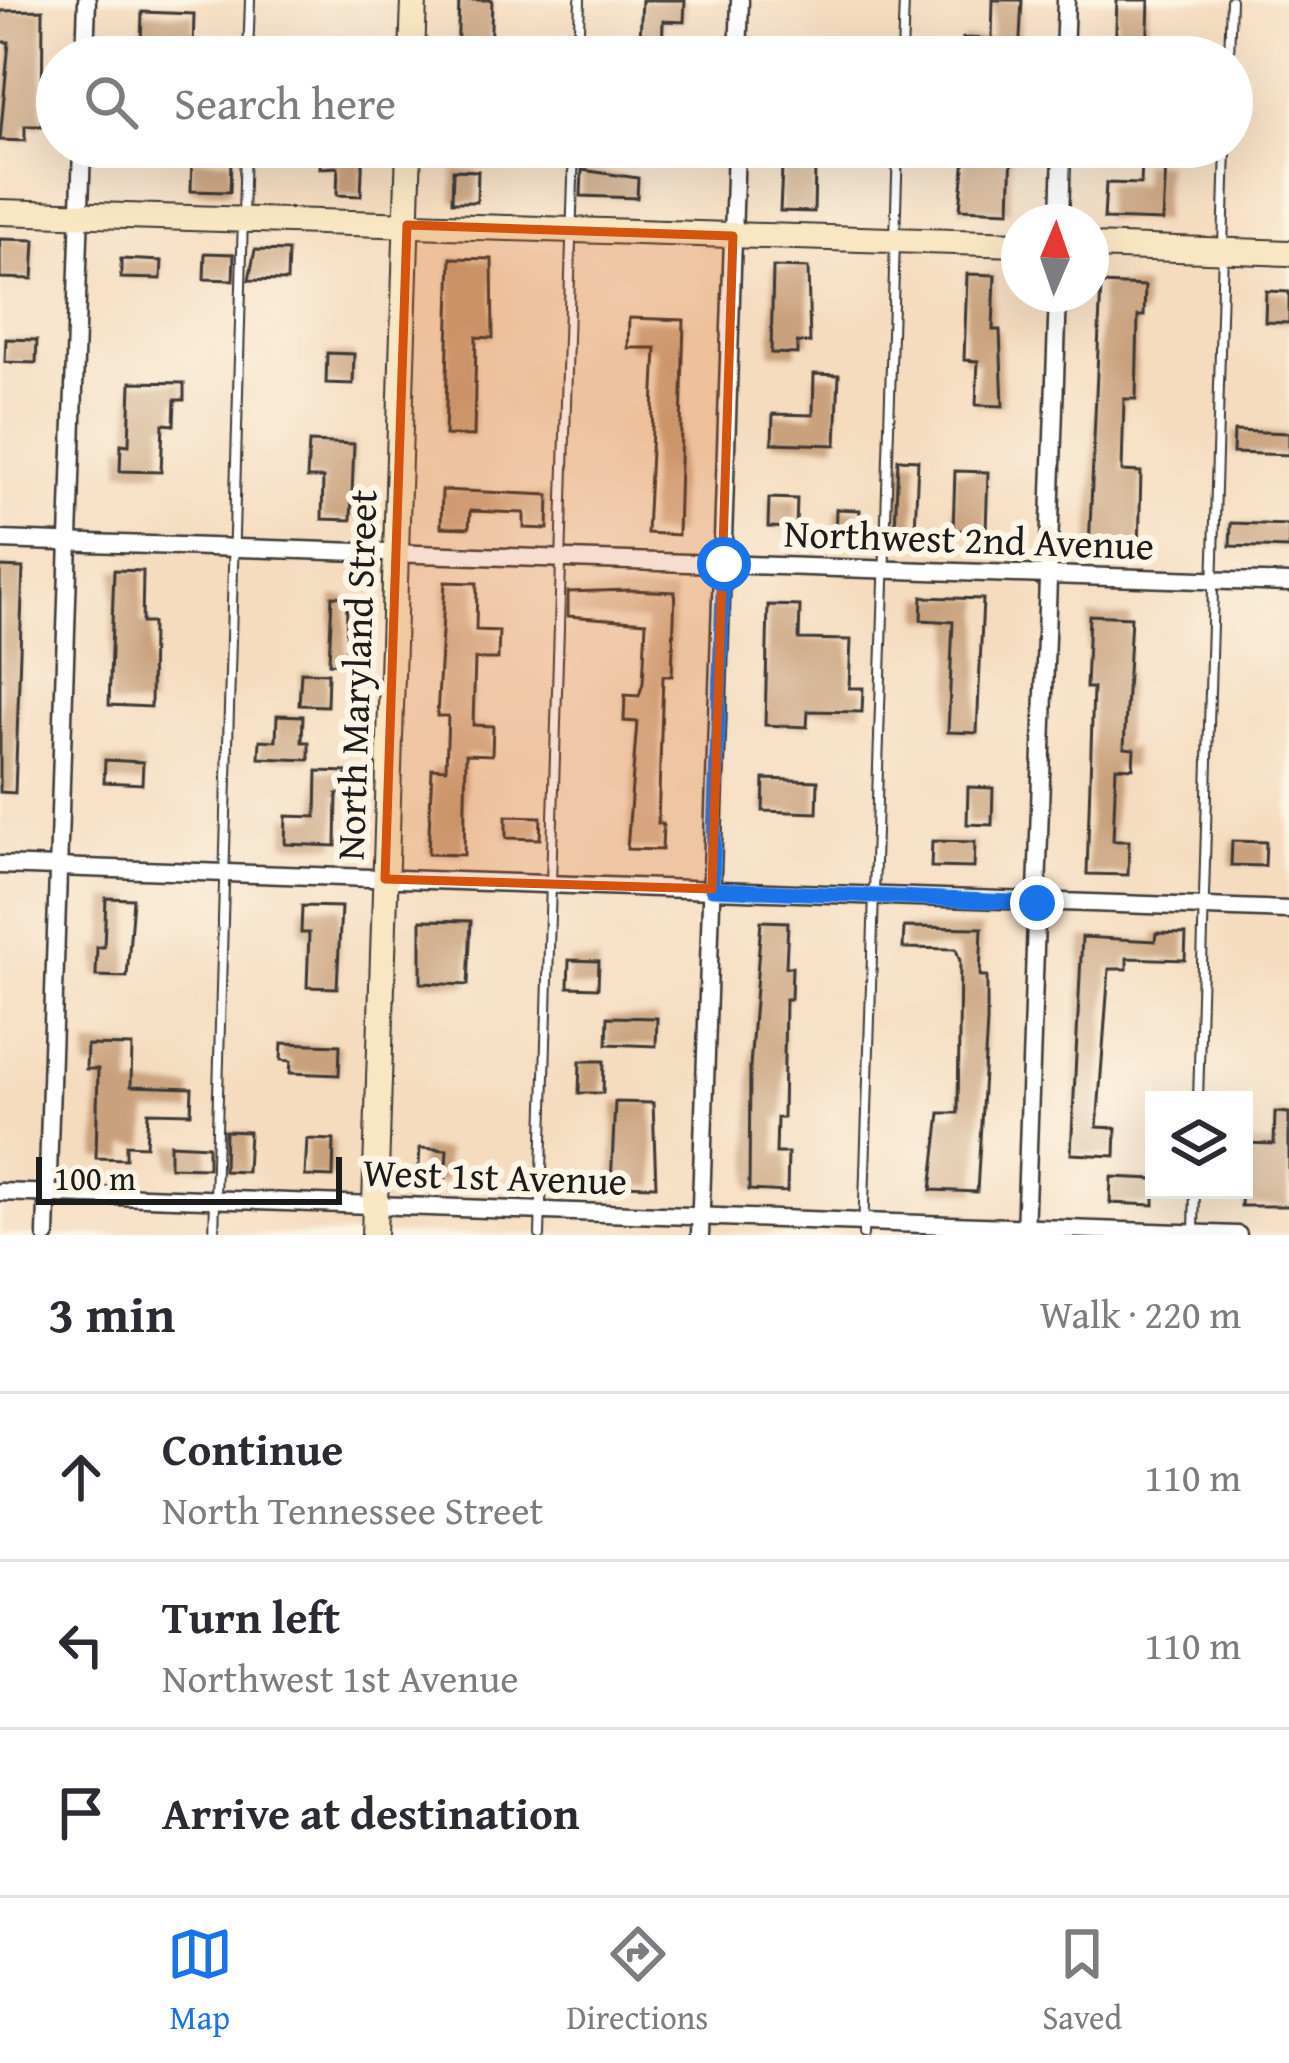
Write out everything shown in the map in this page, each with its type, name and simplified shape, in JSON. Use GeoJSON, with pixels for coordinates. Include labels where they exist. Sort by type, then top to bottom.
{"type":"FeatureCollection","features":[{"type":"Feature","properties":{"kind":"street"},"geometry":{"type":"LineString","coordinates":[[86,36],[87,0]]}},
{"type":"Feature","properties":{"kind":"street"},"geometry":{"type":"LineString","coordinates":[[413,36],[414,0]]}},
{"type":"Feature","properties":{"kind":"street"},"geometry":{"type":"LineString","coordinates":[[739,36],[740,0]]}},
{"type":"Feature","properties":{"kind":"street"},"geometry":{"type":"LineString","coordinates":[[1065,36],[1066,0]]}},
{"type":"Feature","properties":{"kind":"street"},"geometry":{"type":"LineString","coordinates":[[46,1235],[81,168]]}},
{"type":"Feature","properties":{"kind":"street","name":"North Maryland Street"},"geometry":{"type":"LineString","coordinates":[[374,1235],[409,168]]}},
{"type":"Feature","properties":{"kind":"street"},"geometry":{"type":"LineString","coordinates":[[700,1235],[736,168]]}},
{"type":"Feature","properties":{"kind":"street"},"geometry":{"type":"LineString","coordinates":[[1060,204],[1061,168]]}},
{"type":"Feature","properties":{"kind":"street"},"geometry":{"type":"LineString","coordinates":[[0,212],[1001,244]]}},
{"type":"Feature","properties":{"kind":"street"},"geometry":{"type":"LineString","coordinates":[[1109,247],[1289,253]]}},
{"type":"Feature","properties":{"kind":"street"},"geometry":{"type":"LineString","coordinates":[[1025,1231],[1057,312]]}},
{"type":"Feature","properties":{"kind":"street","name":"Northwest 2nd Avenue"},"geometry":{"type":"LineString","coordinates":[[0,539],[1289,583]]}},
{"type":"Feature","properties":{"kind":"street"},"geometry":{"type":"LineString","coordinates":[[0,865],[1289,910]]}},
{"type":"Feature","properties":{"kind":"street","name":"West 1st Avenue"},"geometry":{"type":"LineString","coordinates":[[0,1192],[701,1216],[864,1228],[1238,1235]]}},
{"type":"Feature","properties":{"kind":"lane"},"geometry":{"type":"LineString","coordinates":[[249,36],[250,0]]}},
{"type":"Feature","properties":{"kind":"lane"},"geometry":{"type":"LineString","coordinates":[[579,36],[580,0]]}},
{"type":"Feature","properties":{"kind":"lane"},"geometry":{"type":"LineString","coordinates":[[903,36],[904,0]]}},
{"type":"Feature","properties":{"kind":"lane"},"geometry":{"type":"LineString","coordinates":[[1230,36],[1231,0]]}},
{"type":"Feature","properties":{"kind":"lane"},"geometry":{"type":"LineString","coordinates":[[214,1235],[244,168]]}},
{"type":"Feature","properties":{"kind":"lane"},"geometry":{"type":"LineString","coordinates":[[540,1235],[573,168]]}},
{"type":"Feature","properties":{"kind":"lane"},"geometry":{"type":"LineString","coordinates":[[864,1228],[897,168]]}},
{"type":"Feature","properties":{"kind":"lane"},"geometry":{"type":"LineString","coordinates":[[1198,1091],[1209,580],[1225,168]]}},
{"type":"Feature","properties":{"kind":"lane"},"geometry":{"type":"LineString","coordinates":[[1194,1234],[1195,1199]]}},
{"type":"Feature","properties":{"kind":"highlighted area"},"geometry":{"type":"Polygon","coordinates":[[[407,225],[733,236],[712,889],[385,879],[407,225]]]}},
{"type":"Feature","properties":{"kind":"building"},"geometry":{"type":"Polygon","coordinates":[[[459,0],[492,0],[491,36],[458,36],[459,0]]]}},
{"type":"Feature","properties":{"kind":"building"},"geometry":{"type":"Polygon","coordinates":[[[642,0],[685,0],[684,22],[663,21],[663,36],[640,36],[642,0]]]}},
{"type":"Feature","properties":{"kind":"building"},"geometry":{"type":"Polygon","coordinates":[[[993,0],[1022,0],[1020,36],[992,36],[993,0]]]}},
{"type":"Feature","properties":{"kind":"building"},"geometry":{"type":"Polygon","coordinates":[[[1117,0],[1149,0],[1148,36],[1116,36],[1117,0]]]}},
{"type":"Feature","properties":{"kind":"building"},"geometry":{"type":"Polygon","coordinates":[[[43,10],[43,36],[36,36],[36,126],[25,126],[25,141],[0,140],[9,42],[1,42],[0,11],[43,10]]]}},
{"type":"Feature","properties":{"kind":"building"},"geometry":{"type":"Polygon","coordinates":[[[142,12],[194,14],[193,36],[141,36],[142,12]]]}},
{"type":"Feature","properties":{"kind":"building"},"geometry":{"type":"Polygon","coordinates":[[[192,168],[231,168],[230,192],[191,191],[192,168]]]}},
{"type":"Feature","properties":{"kind":"building"},"geometry":{"type":"Polygon","coordinates":[[[338,168],[362,168],[361,196],[337,195],[338,168]]]}},
{"type":"Feature","properties":{"kind":"building"},"geometry":{"type":"Polygon","coordinates":[[[782,168],[815,168],[814,212],[780,211],[782,168]]]}},
{"type":"Feature","properties":{"kind":"building"},"geometry":{"type":"Polygon","coordinates":[[[964,168],[1011,168],[1010,204],[1001,204],[1001,211],[960,209],[964,168]]]}},
{"type":"Feature","properties":{"kind":"building"},"geometry":{"type":"Polygon","coordinates":[[[1142,168],[1166,168],[1163,221],[1109,219],[1106,183],[1141,184],[1142,168]]]}},
{"type":"Feature","properties":{"kind":"building"},"geometry":{"type":"Polygon","coordinates":[[[453,170],[478,171],[477,202],[452,202],[453,170]]]}},
{"type":"Feature","properties":{"kind":"building"},"geometry":{"type":"Polygon","coordinates":[[[582,170],[638,178],[637,198],[581,196],[582,170]]]}},
{"type":"Feature","properties":{"kind":"building"},"geometry":{"type":"Polygon","coordinates":[[[0,239],[35,240],[33,279],[0,278],[0,239]]]}},
{"type":"Feature","properties":{"kind":"building"},"geometry":{"type":"Polygon","coordinates":[[[255,250],[288,251],[287,281],[249,280],[255,250]]]}},
{"type":"Feature","properties":{"kind":"building"},"geometry":{"type":"Polygon","coordinates":[[[205,253],[234,254],[233,280],[204,279],[205,253]]]}},
{"type":"Feature","properties":{"kind":"building"},"geometry":{"type":"Polygon","coordinates":[[[451,258],[492,259],[493,338],[476,337],[474,436],[445,435],[451,258]]]}},
{"type":"Feature","properties":{"kind":"building"},"geometry":{"type":"Polygon","coordinates":[[[121,259],[162,261],[161,279],[121,278],[121,259]]]}},
{"type":"Feature","properties":{"kind":"building"},"geometry":{"type":"Polygon","coordinates":[[[773,267],[808,268],[810,343],[797,342],[797,354],[771,353],[773,267]]]}},
{"type":"Feature","properties":{"kind":"building"},"geometry":{"type":"Polygon","coordinates":[[[967,274],[995,275],[993,330],[1000,330],[1003,406],[976,405],[978,361],[964,360],[967,274]]]}},
{"type":"Feature","properties":{"kind":"building"},"geometry":{"type":"Polygon","coordinates":[[[1109,284],[1145,286],[1144,316],[1138,316],[1136,399],[1124,399],[1122,471],[1141,472],[1139,551],[1089,549],[1100,312],[1109,312],[1109,284]]]}},
{"type":"Feature","properties":{"kind":"building"},"geometry":{"type":"Polygon","coordinates":[[[1266,291],[1289,292],[1289,323],[1265,322],[1266,291]]]}},
{"type":"Feature","properties":{"kind":"building"},"geometry":{"type":"Polygon","coordinates":[[[629,318],[684,320],[678,535],[647,533],[656,348],[628,348],[629,318]]]}},
{"type":"Feature","properties":{"kind":"building"},"geometry":{"type":"Polygon","coordinates":[[[6,339],[37,340],[36,363],[5,362],[6,339]]]}},
{"type":"Feature","properties":{"kind":"building"},"geometry":{"type":"Polygon","coordinates":[[[327,353],[354,354],[353,384],[326,383],[327,353]]]}},
{"type":"Feature","properties":{"kind":"building"},"geometry":{"type":"Polygon","coordinates":[[[814,374],[839,375],[836,445],[772,443],[773,414],[813,415],[814,374]]]}},
{"type":"Feature","properties":{"kind":"building"},"geometry":{"type":"Polygon","coordinates":[[[131,382],[184,383],[184,400],[175,400],[174,425],[163,424],[161,472],[120,471],[121,444],[129,445],[131,382]]]}},
{"type":"Feature","properties":{"kind":"building"},"geometry":{"type":"Polygon","coordinates":[[[1234,431],[1289,433],[1289,455],[1233,453],[1234,431]]]}},
{"type":"Feature","properties":{"kind":"building"},"geometry":{"type":"Polygon","coordinates":[[[309,442],[354,444],[351,520],[322,519],[323,478],[307,478],[309,442]]]}},
{"type":"Feature","properties":{"kind":"building"},"geometry":{"type":"Polygon","coordinates":[[[898,459],[918,460],[915,531],[895,530],[898,459]]]}},
{"type":"Feature","properties":{"kind":"building"},"geometry":{"type":"Polygon","coordinates":[[[955,471],[988,472],[986,531],[953,530],[955,471]]]}},
{"type":"Feature","properties":{"kind":"building"},"geometry":{"type":"Polygon","coordinates":[[[442,490],[549,495],[548,529],[524,528],[524,513],[470,511],[469,528],[441,527],[442,490]]]}},
{"type":"Feature","properties":{"kind":"building"},"geometry":{"type":"Polygon","coordinates":[[[769,498],[797,499],[796,528],[768,527],[769,498]]]}},
{"type":"Feature","properties":{"kind":"building"},"geometry":{"type":"Polygon","coordinates":[[[836,509],[860,510],[858,542],[835,541],[836,509]]]}},
{"type":"Feature","properties":{"kind":"building"},"geometry":{"type":"Polygon","coordinates":[[[1231,523],[1289,525],[1289,548],[1230,546],[1231,523]]]}},
{"type":"Feature","properties":{"kind":"building"},"geometry":{"type":"Polygon","coordinates":[[[0,567],[23,568],[15,793],[0,792],[0,567]]]}},
{"type":"Feature","properties":{"kind":"building"},"geometry":{"type":"Polygon","coordinates":[[[114,570],[143,571],[142,623],[152,623],[151,707],[109,705],[114,570]]]}},
{"type":"Feature","properties":{"kind":"building"},"geometry":{"type":"Polygon","coordinates":[[[445,582],[477,583],[476,630],[499,631],[498,659],[475,659],[473,725],[493,726],[492,755],[466,754],[464,855],[428,854],[432,768],[446,769],[448,716],[437,716],[445,582]]]}},
{"type":"Feature","properties":{"kind":"building"},"geometry":{"type":"Polygon","coordinates":[[[568,592],[675,592],[672,676],[663,676],[658,824],[663,824],[662,850],[627,849],[637,722],[624,721],[625,695],[639,696],[643,683],[646,622],[568,616],[568,592]]]}},
{"type":"Feature","properties":{"kind":"building"},"geometry":{"type":"Polygon","coordinates":[[[332,596],[347,597],[346,664],[329,663],[332,596]]]}},
{"type":"Feature","properties":{"kind":"building"},"geometry":{"type":"Polygon","coordinates":[[[922,597],[983,599],[977,733],[948,732],[953,622],[921,620],[922,597]]]}},
{"type":"Feature","properties":{"kind":"building"},"geometry":{"type":"Polygon","coordinates":[[[768,605],[800,606],[799,639],[851,640],[849,688],[863,688],[862,712],[808,711],[807,727],[765,725],[768,605]]]}},
{"type":"Feature","properties":{"kind":"building"},"geometry":{"type":"Polygon","coordinates":[[[1089,615],[1131,617],[1124,748],[1134,749],[1133,768],[1116,767],[1113,841],[1129,841],[1128,875],[1087,874],[1093,688],[1086,688],[1089,615]]]}},
{"type":"Feature","properties":{"kind":"building"},"geometry":{"type":"Polygon","coordinates":[[[301,672],[328,673],[327,706],[299,705],[301,672]]]}},
{"type":"Feature","properties":{"kind":"building"},"geometry":{"type":"Polygon","coordinates":[[[277,715],[303,716],[302,742],[309,742],[309,760],[259,758],[260,740],[276,741],[277,715]]]}},
{"type":"Feature","properties":{"kind":"building"},"geometry":{"type":"Polygon","coordinates":[[[105,760],[143,762],[142,784],[104,782],[105,760]]]}},
{"type":"Feature","properties":{"kind":"building"},"geometry":{"type":"Polygon","coordinates":[[[317,771],[347,772],[346,794],[337,794],[336,846],[285,844],[286,816],[316,817],[317,771]]]}},
{"type":"Feature","properties":{"kind":"building"},"geometry":{"type":"Polygon","coordinates":[[[764,779],[818,781],[817,813],[763,811],[764,779]]]}},
{"type":"Feature","properties":{"kind":"building"},"geometry":{"type":"Polygon","coordinates":[[[968,787],[993,788],[992,825],[967,824],[968,787]]]}},
{"type":"Feature","properties":{"kind":"building"},"geometry":{"type":"Polygon","coordinates":[[[506,816],[541,817],[540,839],[506,838],[506,816]]]}},
{"type":"Feature","properties":{"kind":"building"},"geometry":{"type":"Polygon","coordinates":[[[932,841],[975,842],[974,868],[931,867],[932,841]]]}},
{"type":"Feature","properties":{"kind":"building"},"geometry":{"type":"Polygon","coordinates":[[[1232,841],[1266,842],[1265,866],[1231,865],[1232,841]]]}},
{"type":"Feature","properties":{"kind":"building"},"geometry":{"type":"Polygon","coordinates":[[[106,898],[133,899],[127,977],[96,976],[97,947],[104,947],[106,898]]]}},
{"type":"Feature","properties":{"kind":"building"},"geometry":{"type":"Polygon","coordinates":[[[302,906],[341,907],[337,988],[307,987],[309,933],[301,933],[302,906]]]}},
{"type":"Feature","properties":{"kind":"building"},"geometry":{"type":"Polygon","coordinates":[[[421,920],[471,921],[468,985],[421,983],[421,920]]]}},
{"type":"Feature","properties":{"kind":"building"},"geometry":{"type":"Polygon","coordinates":[[[761,921],[788,922],[786,967],[792,967],[791,999],[785,999],[783,1118],[777,1118],[776,1153],[788,1153],[787,1192],[749,1190],[750,1067],[761,921]]]}},
{"type":"Feature","properties":{"kind":"building"},"geometry":{"type":"Polygon","coordinates":[[[904,927],[982,928],[980,976],[987,976],[987,1022],[977,1192],[931,1190],[940,1113],[958,1113],[960,961],[956,949],[903,948],[904,927]]]}},
{"type":"Feature","properties":{"kind":"building"},"geometry":{"type":"Polygon","coordinates":[[[1156,933],[1186,934],[1185,960],[1127,958],[1127,969],[1109,969],[1097,1127],[1116,1128],[1115,1156],[1071,1154],[1082,937],[1155,941],[1156,933]]]}},
{"type":"Feature","properties":{"kind":"building"},"geometry":{"type":"Polygon","coordinates":[[[569,960],[599,961],[598,988],[568,987],[569,960]]]}},
{"type":"Feature","properties":{"kind":"building"},"geometry":{"type":"Polygon","coordinates":[[[608,1017],[657,1018],[656,1046],[607,1044],[608,1017]]]}},
{"type":"Feature","properties":{"kind":"building"},"geometry":{"type":"Polygon","coordinates":[[[282,1043],[340,1045],[339,1075],[290,1073],[291,1061],[281,1060],[282,1043]]]}},
{"type":"Feature","properties":{"kind":"building"},"geometry":{"type":"Polygon","coordinates":[[[87,1045],[132,1046],[131,1086],[192,1088],[191,1113],[148,1112],[146,1146],[126,1145],[126,1159],[96,1158],[98,1069],[86,1069],[87,1045]]]}},
{"type":"Feature","properties":{"kind":"building"},"geometry":{"type":"Polygon","coordinates":[[[580,1061],[604,1061],[603,1093],[579,1093],[580,1061]]]}},
{"type":"Feature","properties":{"kind":"building"},"geometry":{"type":"Polygon","coordinates":[[[615,1102],[653,1103],[656,1186],[611,1185],[615,1102]]]}},
{"type":"Feature","properties":{"kind":"building"},"geometry":{"type":"Polygon","coordinates":[[[1275,1112],[1289,1113],[1289,1206],[1241,1206],[1241,1199],[1253,1199],[1253,1143],[1274,1144],[1275,1112]]]}},
{"type":"Feature","properties":{"kind":"building"},"geometry":{"type":"Polygon","coordinates":[[[225,1131],[249,1132],[247,1172],[224,1171],[225,1131]]]}},
{"type":"Feature","properties":{"kind":"building"},"geometry":{"type":"Polygon","coordinates":[[[307,1139],[334,1140],[333,1177],[305,1176],[307,1139]]]}},
{"type":"Feature","properties":{"kind":"building"},"geometry":{"type":"Polygon","coordinates":[[[170,1144],[208,1146],[208,1168],[170,1167],[170,1144]]]}},
{"type":"Feature","properties":{"kind":"building"},"geometry":{"type":"Polygon","coordinates":[[[420,1148],[447,1150],[445,1183],[418,1181],[420,1148]]]}},
{"type":"Feature","properties":{"kind":"building"},"geometry":{"type":"Polygon","coordinates":[[[1111,1177],[1145,1179],[1145,1199],[1154,1199],[1154,1205],[1110,1203],[1111,1177]]]}},
{"type":"Feature","properties":{"kind":"route"},"geometry":{"type":"LineString","coordinates":[[724,564],[712,889],[1037,903]]}}]}
